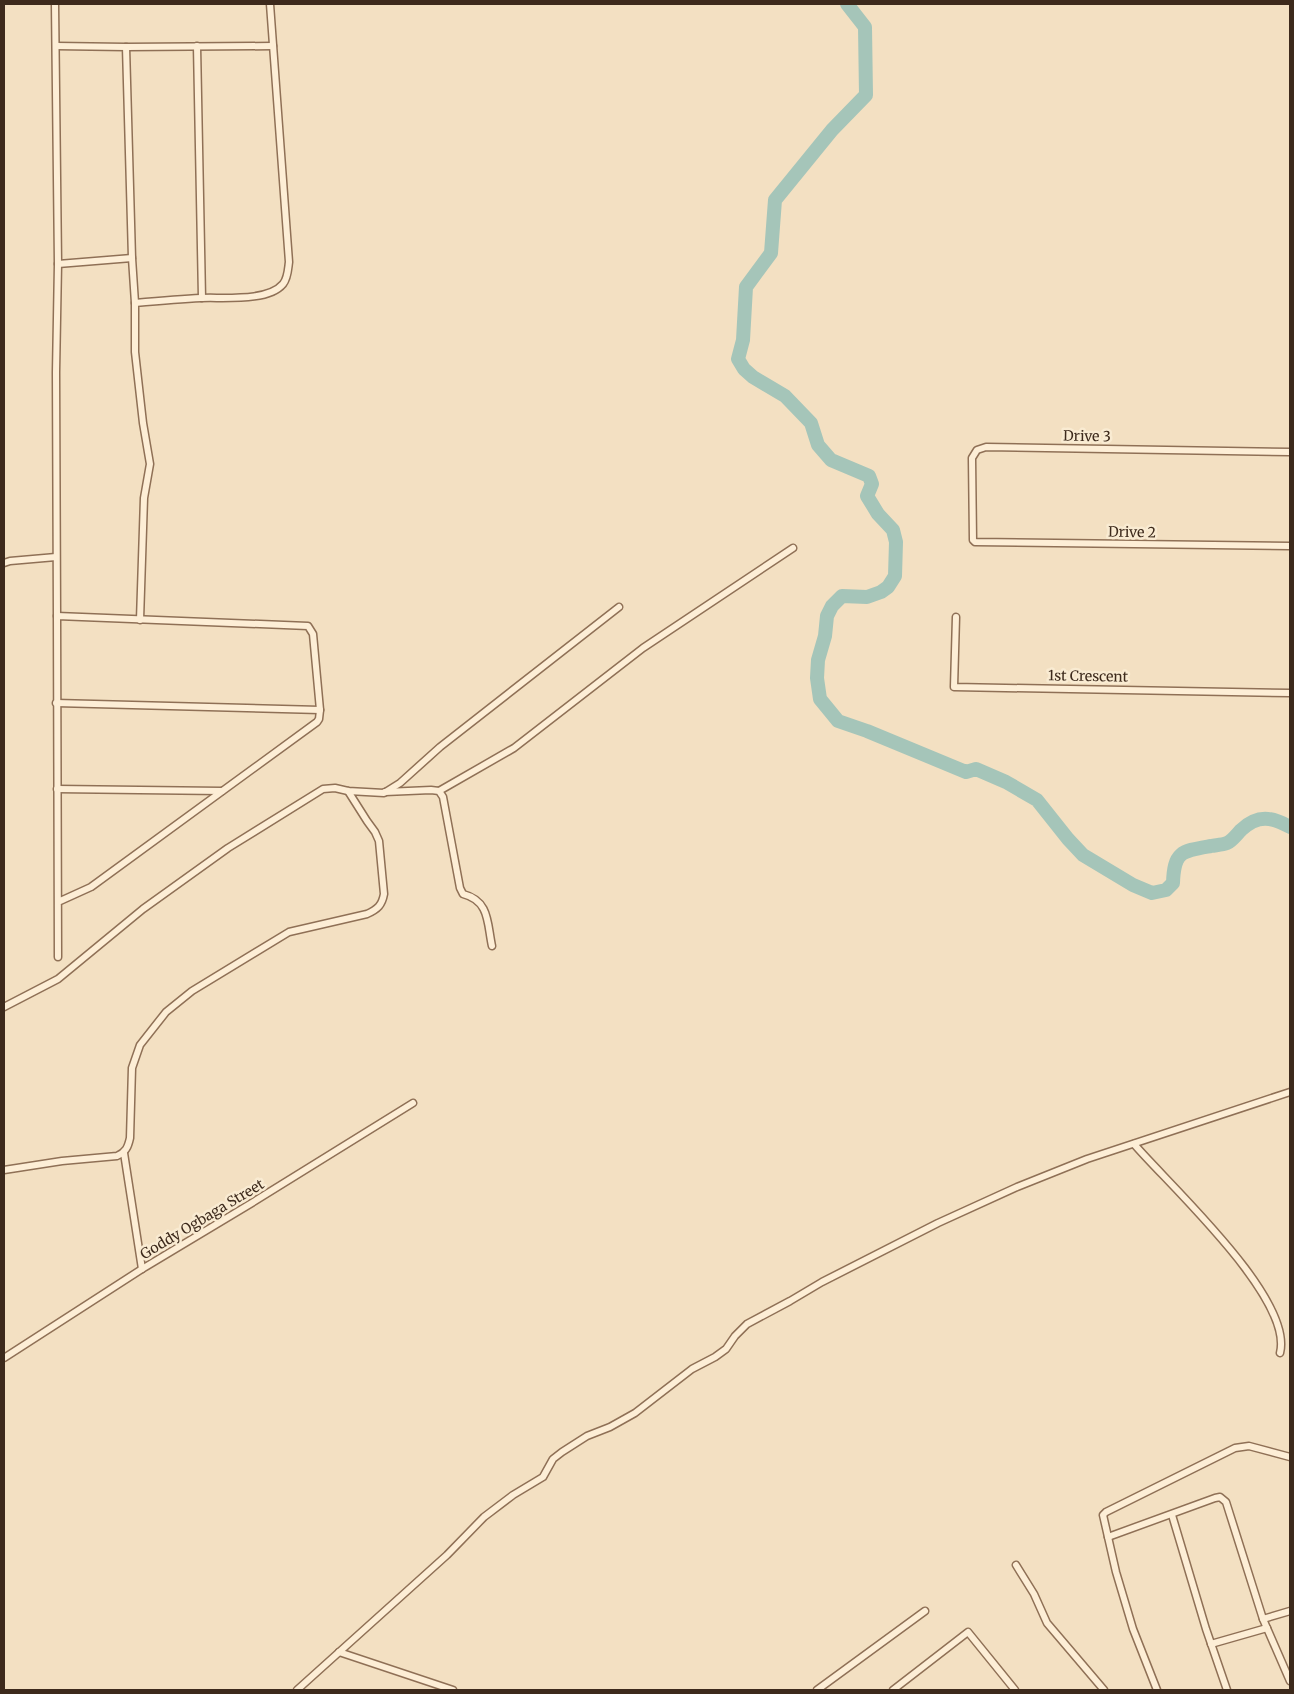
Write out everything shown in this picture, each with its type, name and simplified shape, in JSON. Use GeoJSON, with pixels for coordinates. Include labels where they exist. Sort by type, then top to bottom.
{"type":"FeatureCollection","features":[{"type":"Feature","properties":{"kind":"street"},"geometry":{"type":"LineString","coordinates":[[55,4],[58,264],[56,557],[58,957]]}},
{"type":"Feature","properties":{"kind":"street"},"geometry":{"type":"LineString","coordinates":[[135,303],[202,298],[238,298],[261,295],[276,290],[286,280],[288,262],[270,4]]}},
{"type":"Feature","properties":{"kind":"street"},"geometry":{"type":"LineString","coordinates":[[56,46],[273,46]]}},
{"type":"Feature","properties":{"kind":"street"},"geometry":{"type":"LineString","coordinates":[[197,46],[202,298]]}},
{"type":"Feature","properties":{"kind":"street"},"geometry":{"type":"LineString","coordinates":[[126,47],[135,352],[150,464],[144,498],[140,620]]}},
{"type":"Feature","properties":{"kind":"street"},"geometry":{"type":"LineString","coordinates":[[58,264],[132,258]]}},
{"type":"Feature","properties":{"kind":"street","name":"Drive 3"},"geometry":{"type":"LineString","coordinates":[[973,540],[972,458],[974,453],[981,448],[1290,452]]}},
{"type":"Feature","properties":{"kind":"street","name":"Drive 2"},"geometry":{"type":"LineString","coordinates":[[973,540],[975,542],[1290,546]]}},
{"type":"Feature","properties":{"kind":"street"},"geometry":{"type":"LineString","coordinates":[[4,1007],[58,979],[143,909],[228,848],[323,789],[335,788],[348,791],[384,792],[438,791],[514,748],[643,648],[793,548]]}},
{"type":"Feature","properties":{"kind":"street"},"geometry":{"type":"LineString","coordinates":[[6,561],[56,557]]}},
{"type":"Feature","properties":{"kind":"street"},"geometry":{"type":"LineString","coordinates":[[384,792],[400,783],[440,747],[619,607]]}},
{"type":"Feature","properties":{"kind":"street"},"geometry":{"type":"LineString","coordinates":[[57,616],[308,626],[313,634],[320,710],[317,722],[222,792],[91,887],[58,902]]}},
{"type":"Feature","properties":{"kind":"street","name":"1st Crescent"},"geometry":{"type":"LineString","coordinates":[[956,617],[954,687],[1290,693]]}},
{"type":"Feature","properties":{"kind":"street"},"geometry":{"type":"LineString","coordinates":[[56,703],[320,710]]}},
{"type":"Feature","properties":{"kind":"street"},"geometry":{"type":"LineString","coordinates":[[57,789],[222,792]]}},
{"type":"Feature","properties":{"kind":"street"},"geometry":{"type":"LineString","coordinates":[[4,1170],[53,1162],[117,1156],[124,1153],[130,1138],[132,1068],[140,1045],[166,1012],[206,982],[289,932],[367,914],[377,909],[383,902],[384,894],[379,842],[375,832],[348,791]]}},
{"type":"Feature","properties":{"kind":"street"},"geometry":{"type":"LineString","coordinates":[[438,791],[443,797],[460,888],[464,894],[472,896],[484,908],[492,946]]}},
{"type":"Feature","properties":{"kind":"street"},"geometry":{"type":"LineString","coordinates":[[297,1690],[447,1555],[484,1517],[513,1495],[543,1476],[562,1452],[586,1436],[610,1427],[634,1413],[692,1369],[726,1349],[747,1324],[822,1282],[938,1223],[1053,1172],[1290,1092]]}},
{"type":"Feature","properties":{"kind":"street","name":"Goddy Ogbaga Street"},"geometry":{"type":"LineString","coordinates":[[4,1358],[142,1269],[255,1202],[414,1103]]}},
{"type":"Feature","properties":{"kind":"street"},"geometry":{"type":"LineString","coordinates":[[1134,1144],[1218,1233],[1270,1300],[1280,1325],[1283,1344],[1280,1353]]}},
{"type":"Feature","properties":{"kind":"street"},"geometry":{"type":"LineString","coordinates":[[124,1153],[142,1269]]}},
{"type":"Feature","properties":{"kind":"street"},"geometry":{"type":"LineString","coordinates":[[1157,1690],[1133,1629],[1116,1572],[1103,1515],[1235,1448],[1249,1446],[1290,1457]]}},
{"type":"Feature","properties":{"kind":"street"},"geometry":{"type":"LineString","coordinates":[[1108,1537],[1220,1497],[1226,1502],[1263,1619],[1290,1681]]}},
{"type":"Feature","properties":{"kind":"street"},"geometry":{"type":"LineString","coordinates":[[1172,1515],[1227,1690]]}},
{"type":"Feature","properties":{"kind":"street"},"geometry":{"type":"LineString","coordinates":[[1016,1565],[1034,1594],[1047,1623],[1104,1690]]}},
{"type":"Feature","properties":{"kind":"street"},"geometry":{"type":"LineString","coordinates":[[817,1690],[925,1611]]}},
{"type":"Feature","properties":{"kind":"street"},"geometry":{"type":"LineString","coordinates":[[1263,1619],[1290,1611]]}},
{"type":"Feature","properties":{"kind":"street"},"geometry":{"type":"LineString","coordinates":[[1211,1644],[1267,1628]]}},
{"type":"Feature","properties":{"kind":"street"},"geometry":{"type":"LineString","coordinates":[[893,1690],[968,1632],[1015,1690]]}},
{"type":"Feature","properties":{"kind":"street"},"geometry":{"type":"LineString","coordinates":[[339,1652],[453,1690]]}},
{"type":"Feature","properties":{"kind":"waterway"},"geometry":{"type":"LineString","coordinates":[[847,4],[865,27],[866,95],[832,130],[775,200],[771,253],[746,287],[743,340],[738,359],[744,369],[753,377],[785,396],[811,423],[818,445],[831,460],[869,476],[872,484],[867,496],[878,514],[893,530],[896,542],[895,576],[888,587],[881,592],[867,597],[842,596],[832,606],[827,616],[825,636],[818,660],[817,678],[820,699],[838,721],[966,772],[976,769],[1006,782],[1037,800],[1083,855],[1133,885],[1152,893],[1166,890],[1173,883],[1175,864],[1186,851],[1227,843],[1247,825],[1259,819],[1271,819],[1290,827]]}}]}
